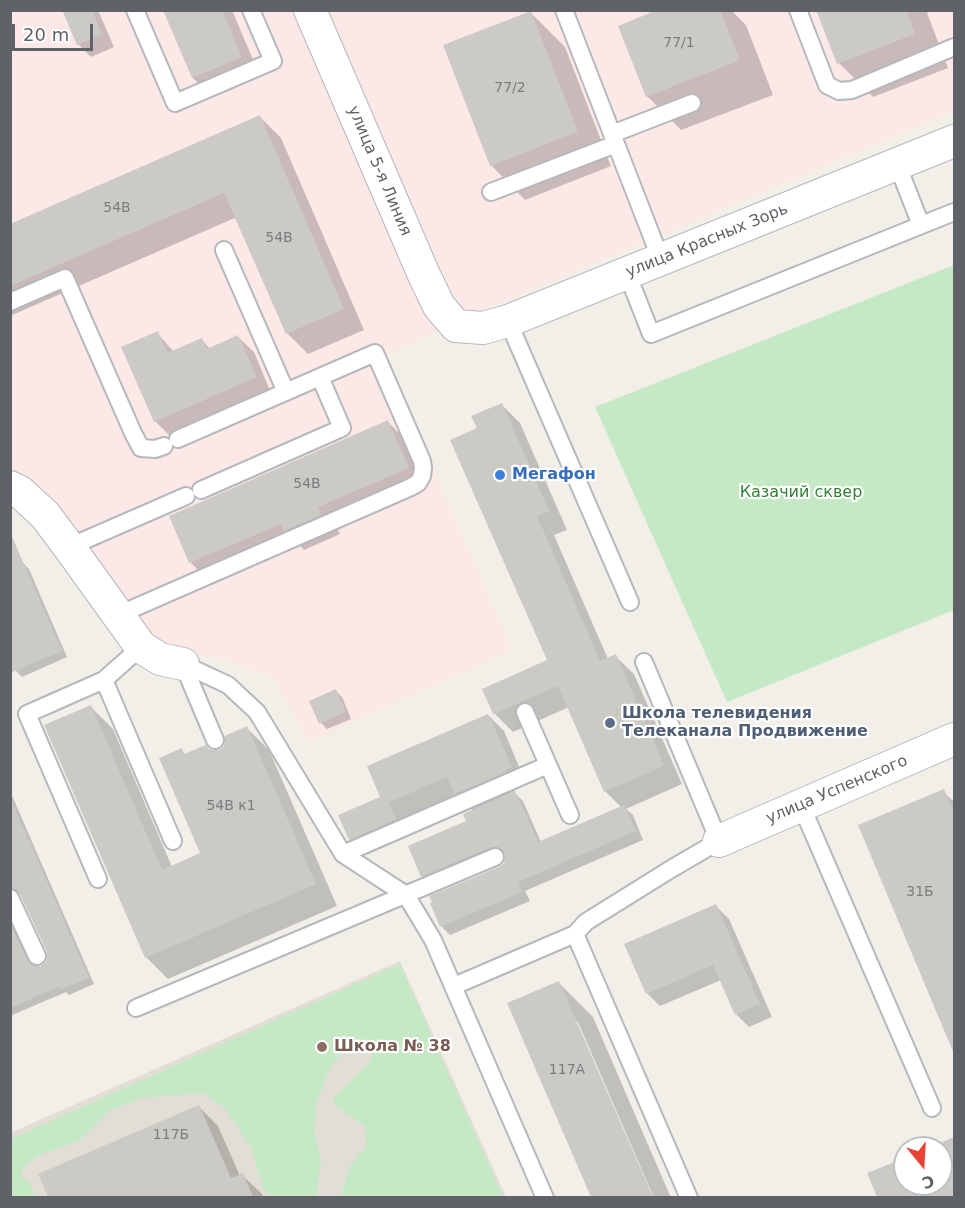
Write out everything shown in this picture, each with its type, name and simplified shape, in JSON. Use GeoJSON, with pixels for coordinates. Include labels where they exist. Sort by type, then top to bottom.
{"type":"FeatureCollection","features":[{"type":"Feature","properties":{"kind":"street","name":"улица 5-я Линия"},"geometry":{"type":"LineString","coordinates":[[310,10],[424,275],[439,306],[456,326]]}},
{"type":"Feature","properties":{"kind":"street","name":"улица Красных Зорь"},"geometry":{"type":"LineString","coordinates":[[456,326],[483,328],[508,321],[954,141]]}},
{"type":"Feature","properties":{"kind":"street"},"geometry":{"type":"LineString","coordinates":[[10,487],[20,492],[45,515],[141,647],[160,659],[183,664]]}},
{"type":"Feature","properties":{"kind":"street","name":"улица Успенского"},"geometry":{"type":"LineString","coordinates":[[719,841],[954,739]]}},
{"type":"Feature","properties":{"kind":"lane"},"geometry":{"type":"LineString","coordinates":[[135,10],[175,103],[273,61],[251,10]]}},
{"type":"Feature","properties":{"kind":"lane"},"geometry":{"type":"LineString","coordinates":[[564,10],[661,260]]}},
{"type":"Feature","properties":{"kind":"lane"},"geometry":{"type":"LineString","coordinates":[[798,10],[827,85],[839,91],[852,90],[954,47]]}},
{"type":"Feature","properties":{"kind":"lane"},"geometry":{"type":"LineString","coordinates":[[491,192],[692,103]]}},
{"type":"Feature","properties":{"kind":"lane"},"geometry":{"type":"LineString","coordinates":[[897,164],[921,225]]}},
{"type":"Feature","properties":{"kind":"lane"},"geometry":{"type":"LineString","coordinates":[[627,273],[651,334],[954,212]]}},
{"type":"Feature","properties":{"kind":"lane"},"geometry":{"type":"LineString","coordinates":[[224,250],[286,392]]}},
{"type":"Feature","properties":{"kind":"lane"},"geometry":{"type":"LineString","coordinates":[[10,302],[65,278],[141,448],[155,449],[375,353],[422,461],[422,476],[418,483],[411,487],[118,615]]}},
{"type":"Feature","properties":{"kind":"lane"},"geometry":{"type":"LineString","coordinates":[[508,321],[630,602]]}},
{"type":"Feature","properties":{"kind":"lane"},"geometry":{"type":"LineString","coordinates":[[69,547],[342,428],[320,377]]}},
{"type":"Feature","properties":{"kind":"lane"},"geometry":{"type":"LineString","coordinates":[[98,879],[27,714],[104,680],[141,647]]}},
{"type":"Feature","properties":{"kind":"lane"},"geometry":{"type":"LineString","coordinates":[[454,986],[574,934],[586,922],[671,868],[719,841],[644,662]]}},
{"type":"Feature","properties":{"kind":"lane"},"geometry":{"type":"LineString","coordinates":[[183,664],[215,740]]}},
{"type":"Feature","properties":{"kind":"lane"},"geometry":{"type":"LineString","coordinates":[[183,664],[228,685],[256,712],[343,854],[406,895],[433,940],[545,1197]]}},
{"type":"Feature","properties":{"kind":"lane"},"geometry":{"type":"LineString","coordinates":[[104,680],[173,841]]}},
{"type":"Feature","properties":{"kind":"lane"},"geometry":{"type":"LineString","coordinates":[[525,712],[570,815]]}},
{"type":"Feature","properties":{"kind":"lane"},"geometry":{"type":"LineString","coordinates":[[343,854],[548,765]]}},
{"type":"Feature","properties":{"kind":"lane"},"geometry":{"type":"LineString","coordinates":[[801,805],[932,1108]]}},
{"type":"Feature","properties":{"kind":"lane"},"geometry":{"type":"LineString","coordinates":[[136,1008],[495,857]]}},
{"type":"Feature","properties":{"kind":"lane"},"geometry":{"type":"LineString","coordinates":[[10,898],[37,956]]}},
{"type":"Feature","properties":{"kind":"lane"},"geometry":{"type":"LineString","coordinates":[[574,934],[689,1197]]}},
{"type":"Feature","properties":{"kind":"shaded area"},"geometry":{"type":"Polygon","coordinates":[[[11,11],[954,11],[954,111],[484,310],[384,356],[512,650],[309,742],[273,678],[226,659],[161,648],[11,472],[11,11]]]}},
{"type":"Feature","properties":{"kind":"shaded area","name":"Школа № 38"},"geometry":{"type":"Polygon","coordinates":[[[400,961],[506,1197],[11,1197],[10,1133],[400,961]]]}},
{"type":"Feature","properties":{"kind":"green space","name":"Казачий сквер"},"geometry":{"type":"Polygon","coordinates":[[[954,265],[954,610],[727,702],[595,407],[954,265]]]}},
{"type":"Feature","properties":{"kind":"green space","name":"Школа № 38"},"geometry":{"type":"Polygon","coordinates":[[[400,964],[503,1197],[341,1197],[349,1168],[366,1147],[365,1126],[336,1106],[333,1098],[371,1060],[371,1051],[363,1042],[353,1042],[330,1067],[316,1104],[314,1132],[321,1161],[316,1197],[272,1197],[264,1189],[250,1145],[225,1108],[203,1093],[141,1098],[109,1111],[78,1141],[37,1156],[23,1168],[21,1177],[30,1183],[35,1197],[11,1197],[11,1139],[400,964]]]}},
{"type":"Feature","properties":{"kind":"building"},"geometry":{"type":"Polygon","coordinates":[[[62,10],[92,10],[102,34],[77,45],[62,10]]]}},
{"type":"Feature","properties":{"kind":"building"},"geometry":{"type":"Polygon","coordinates":[[[163,10],[222,10],[242,57],[192,78],[163,10]]]}},
{"type":"Feature","properties":{"kind":"building"},"geometry":{"type":"Polygon","coordinates":[[[657,10],[720,10],[740,60],[646,97],[618,26],[657,10]]]}},
{"type":"Feature","properties":{"kind":"building"},"geometry":{"type":"Polygon","coordinates":[[[816,10],[906,10],[915,34],[837,64],[816,10]]]}},
{"type":"Feature","properties":{"kind":"building"},"geometry":{"type":"Polygon","coordinates":[[[531,11],[578,132],[490,166],[443,45],[531,11]]]}},
{"type":"Feature","properties":{"kind":"building"},"geometry":{"type":"Polygon","coordinates":[[[260,115],[344,309],[286,334],[224,193],[10,286],[10,224],[260,115]]]}},
{"type":"Feature","properties":{"kind":"building"},"geometry":{"type":"Polygon","coordinates":[[[158,331],[167,353],[202,338],[207,349],[238,335],[257,377],[154,422],[121,347],[158,331]]]}},
{"type":"Feature","properties":{"kind":"building"},"geometry":{"type":"Polygon","coordinates":[[[502,403],[549,511],[537,516],[600,661],[616,654],[664,766],[604,792],[558,686],[493,714],[482,689],[547,660],[450,440],[477,428],[471,416],[502,403]]]}},
{"type":"Feature","properties":{"kind":"building"},"geometry":{"type":"Polygon","coordinates":[[[388,420],[409,468],[318,507],[321,515],[284,531],[281,524],[189,563],[169,516],[388,420]]]}},
{"type":"Feature","properties":{"kind":"building"},"geometry":{"type":"Polygon","coordinates":[[[10,532],[62,651],[10,673],[10,532]]]}},
{"type":"Feature","properties":{"kind":"building"},"geometry":{"type":"Polygon","coordinates":[[[336,689],[346,712],[319,724],[309,701],[336,689]]]}},
{"type":"Feature","properties":{"kind":"building"},"geometry":{"type":"Polygon","coordinates":[[[91,705],[162,870],[200,853],[159,758],[182,748],[184,754],[206,745],[209,749],[219,750],[224,746],[225,736],[247,726],[316,884],[145,958],[44,725],[91,705]]]}},
{"type":"Feature","properties":{"kind":"building"},"geometry":{"type":"Polygon","coordinates":[[[488,714],[512,767],[506,770],[507,772],[454,794],[447,777],[389,802],[396,819],[349,840],[338,815],[380,797],[367,766],[488,714]]]}},
{"type":"Feature","properties":{"kind":"building"},"geometry":{"type":"Polygon","coordinates":[[[944,789],[954,815],[954,1054],[858,825],[944,789]]]}},
{"type":"Feature","properties":{"kind":"building"},"geometry":{"type":"Polygon","coordinates":[[[515,791],[538,842],[624,805],[636,831],[518,882],[522,892],[440,927],[429,896],[499,867],[504,863],[505,854],[501,848],[491,847],[421,877],[408,846],[466,821],[463,814],[515,791]]]}},
{"type":"Feature","properties":{"kind":"building"},"geometry":{"type":"Polygon","coordinates":[[[10,797],[89,978],[61,989],[60,986],[10,1008],[10,924],[31,964],[41,966],[46,962],[47,952],[20,894],[16,889],[10,888],[10,797]]]}},
{"type":"Feature","properties":{"kind":"building"},"geometry":{"type":"Polygon","coordinates":[[[716,904],[760,1004],[735,1015],[713,965],[646,994],[624,944],[716,904]]]}},
{"type":"Feature","properties":{"kind":"building"},"geometry":{"type":"Polygon","coordinates":[[[559,981],[653,1197],[591,1197],[507,1003],[559,981]]]}},
{"type":"Feature","properties":{"kind":"building"},"geometry":{"type":"Polygon","coordinates":[[[199,1105],[231,1178],[243,1173],[253,1197],[48,1197],[38,1174],[199,1105]]]}},
{"type":"Feature","properties":{"kind":"building"},"geometry":{"type":"Polygon","coordinates":[[[953,1137],[954,1197],[877,1197],[867,1173],[893,1163],[893,1196],[953,1196],[953,1137]]]}},
{"type":"Feature","properties":{"kind":"place","name":"Мегафон"},"geometry":{"type":"Point","coordinates":[500,475]}},
{"type":"Feature","properties":{"kind":"place","name":"Школа телевидения Телеканала Продвижение"},"geometry":{"type":"Point","coordinates":[610,723]}},
{"type":"Feature","properties":{"kind":"place","name":"Школа № 38"},"geometry":{"type":"Point","coordinates":[322,1047]}}]}
